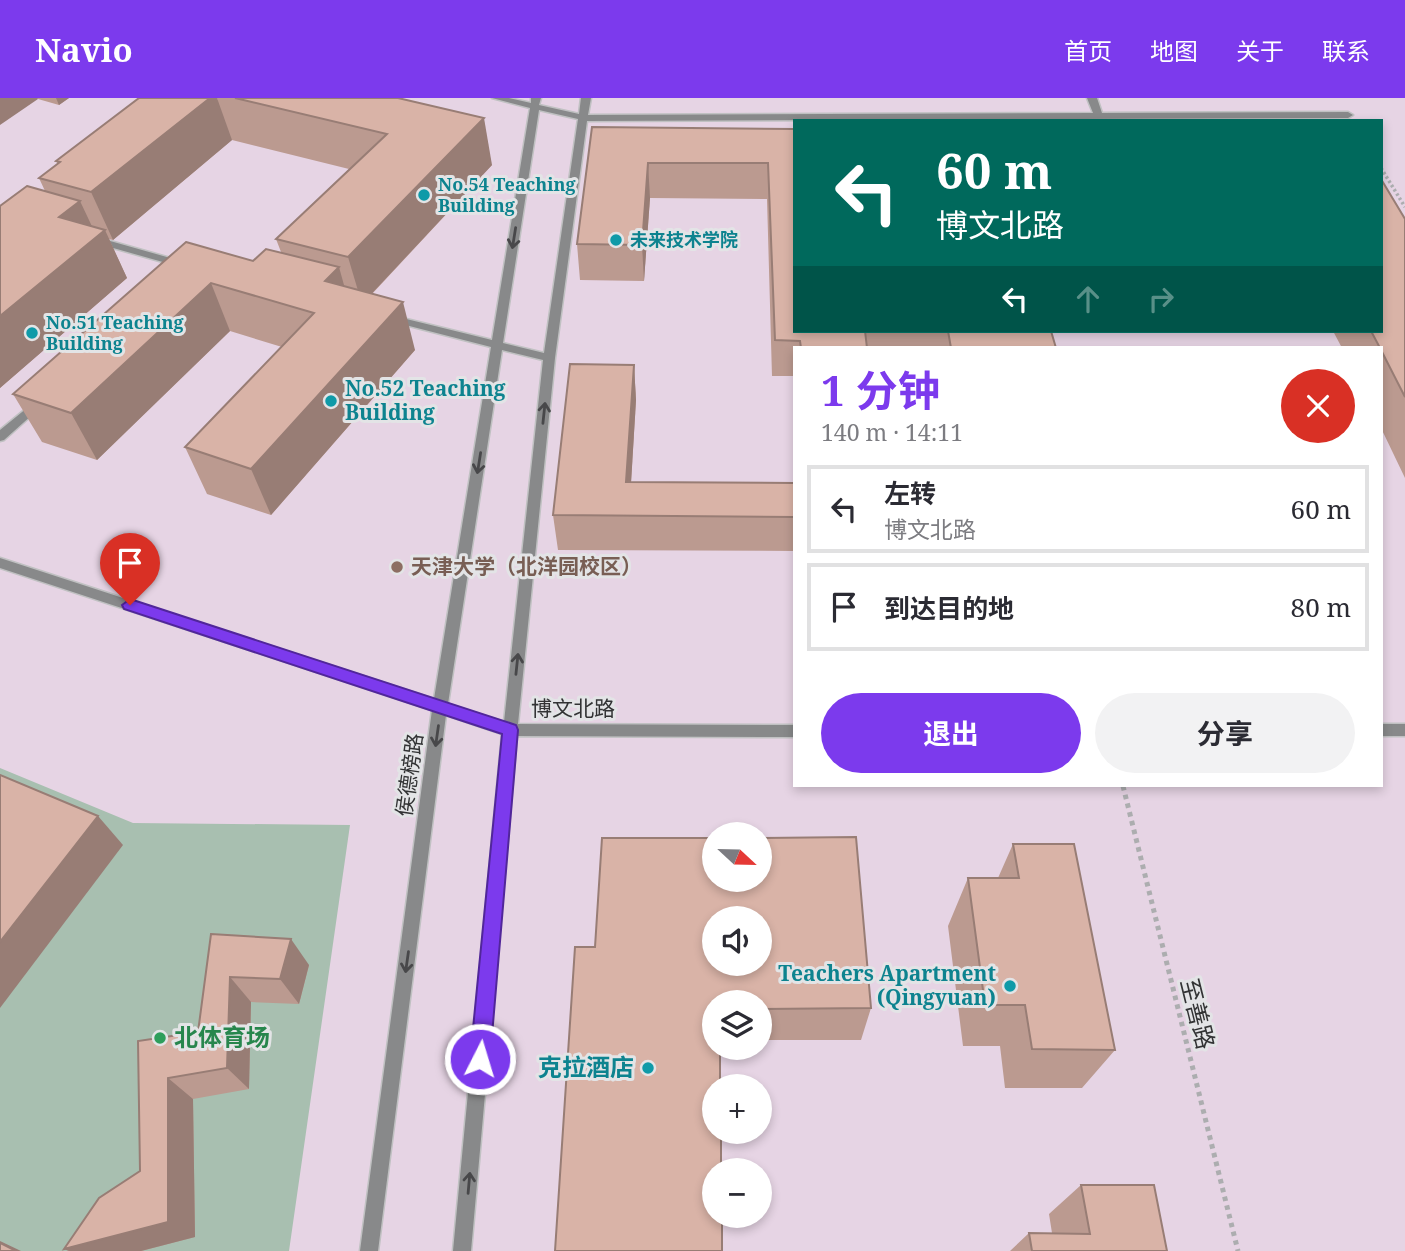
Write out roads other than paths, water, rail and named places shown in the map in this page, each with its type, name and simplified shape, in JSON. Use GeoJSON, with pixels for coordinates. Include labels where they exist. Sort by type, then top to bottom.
{"type":"FeatureCollection","features":[{"type":"Feature","properties":{"kind":"lane"},"geometry":{"type":"LineString","coordinates":[[496,98],[536,102],[584,118],[1348,115]]}},
{"type":"Feature","properties":{"kind":"lane"},"geometry":{"type":"LineString","coordinates":[[462,1251],[510,730],[549,358],[586,98]]}},
{"type":"Feature","properties":{"kind":"lane"},"geometry":{"type":"LineString","coordinates":[[1091,98],[1098,116]]}},
{"type":"Feature","properties":{"kind":"lane","name":"侯德榜路"},"geometry":{"type":"LineString","coordinates":[[369,1251],[440,707],[536,102]]}},
{"type":"Feature","properties":{"kind":"lane"},"geometry":{"type":"LineString","coordinates":[[83,237],[190,267],[180,276]]}},
{"type":"Feature","properties":{"kind":"lane"},"geometry":{"type":"LineString","coordinates":[[377,314],[549,358]]}},
{"type":"Feature","properties":{"kind":"lane"},"geometry":{"type":"LineString","coordinates":[[0,437],[50,392]]}},
{"type":"Feature","properties":{"kind":"lane","name":"博文北路"},"geometry":{"type":"LineString","coordinates":[[0,563],[510,730],[793,731]]}},
{"type":"Feature","properties":{"kind":"lane"},"geometry":{"type":"LineString","coordinates":[[1383,730],[1405,730]]}},
{"type":"Feature","properties":{"kind":"place","name":"No.54 Teaching Building"},"geometry":{"type":"Point","coordinates":[424,195]}},
{"type":"Feature","properties":{"kind":"place","name":"未来技术学院"},"geometry":{"type":"Point","coordinates":[616,240]}},
{"type":"Feature","properties":{"kind":"place","name":"No.51 Teaching Building"},"geometry":{"type":"Point","coordinates":[32,333]}},
{"type":"Feature","properties":{"kind":"place","name":"No.52 Teaching Building"},"geometry":{"type":"Point","coordinates":[331,401]}},
{"type":"Feature","properties":{"kind":"place","name":"天津大学（北洋园校区）"},"geometry":{"type":"Point","coordinates":[397,567]}},
{"type":"Feature","properties":{"kind":"place","name":"Teachers Apartment (Qingyuan)"},"geometry":{"type":"Point","coordinates":[1010,986]}},
{"type":"Feature","properties":{"kind":"place","name":"北体育场"},"geometry":{"type":"Point","coordinates":[160,1038]}},
{"type":"Feature","properties":{"kind":"place","name":"克拉酒店"},"geometry":{"type":"Point","coordinates":[648,1068]}}]}
